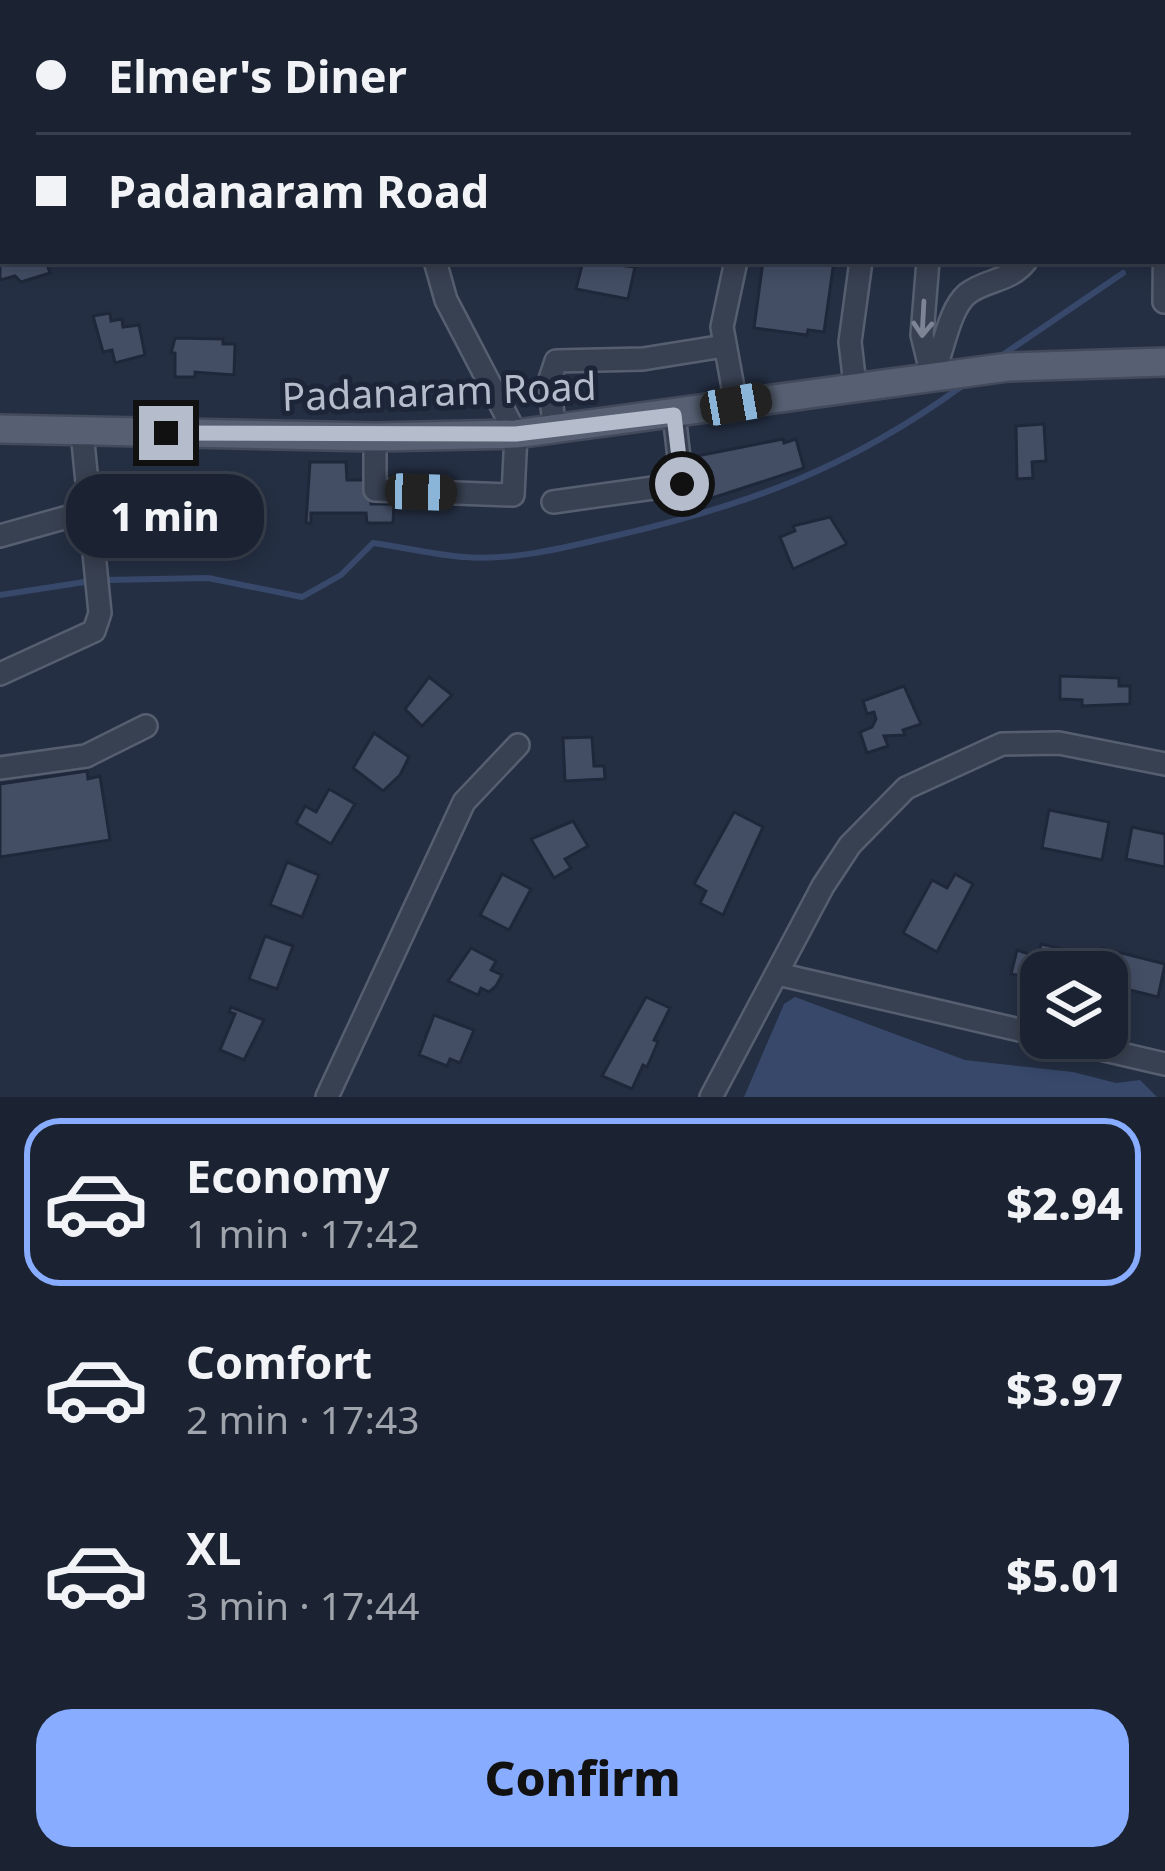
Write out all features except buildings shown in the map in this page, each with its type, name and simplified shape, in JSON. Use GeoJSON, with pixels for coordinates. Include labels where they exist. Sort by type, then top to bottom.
{"type":"FeatureCollection","features":[{"type":"Feature","properties":{"kind":"main road","name":"Padanaram Road"},"geometry":{"type":"LineString","coordinates":[[0,429],[375,437],[516,434],[1008,367],[1165,362]]}},
{"type":"Feature","properties":{"kind":"street"},"geometry":{"type":"LineString","coordinates":[[375,437],[375,490],[513,495],[516,434],[446,300],[436,264]]}},
{"type":"Feature","properties":{"kind":"street"},"geometry":{"type":"LineString","coordinates":[[735,264],[722,327],[736,404]]}},
{"type":"Feature","properties":{"kind":"street"},"geometry":{"type":"LineString","coordinates":[[854,385],[850,341],[861,264]]}},
{"type":"Feature","properties":{"kind":"street"},"geometry":{"type":"LineString","coordinates":[[928,264],[922,335],[942,375]]}},
{"type":"Feature","properties":{"kind":"street"},"geometry":{"type":"LineString","coordinates":[[942,375],[957,307],[967,294],[1010,278],[1023,264]]}},
{"type":"Feature","properties":{"kind":"street"},"geometry":{"type":"LineString","coordinates":[[1164,264],[1164,302]]}},
{"type":"Feature","properties":{"kind":"street"},"geometry":{"type":"LineString","coordinates":[[555,431],[549,382],[556,361],[643,358],[724,346]]}},
{"type":"Feature","properties":{"kind":"street"},"geometry":{"type":"LineString","coordinates":[[553,502],[682,484],[674,415]]}},
{"type":"Feature","properties":{"kind":"street"},"geometry":{"type":"LineString","coordinates":[[0,674],[88,638],[100,613],[82,432]]}},
{"type":"Feature","properties":{"kind":"street"},"geometry":{"type":"LineString","coordinates":[[0,536],[89,511]]}},
{"type":"Feature","properties":{"kind":"street"},"geometry":{"type":"LineString","coordinates":[[0,769],[86,756],[146,725]]}},
{"type":"Feature","properties":{"kind":"street"},"geometry":{"type":"LineString","coordinates":[[711,1097],[850,845],[906,788],[1002,744],[1059,743],[1165,764]]}},
{"type":"Feature","properties":{"kind":"street"},"geometry":{"type":"LineString","coordinates":[[327,1097],[464,802],[518,746]]}},
{"type":"Feature","properties":{"kind":"street"},"geometry":{"type":"LineString","coordinates":[[778,974],[1020,1030]]}},
{"type":"Feature","properties":{"kind":"street"},"geometry":{"type":"LineString","coordinates":[[1128,1055],[1165,1064]]}},
{"type":"Feature","properties":{"kind":"water"},"geometry":{"type":"Polygon","coordinates":[[[795,997],[965,1060],[1073,1072],[1116,1083],[1140,1080],[1157,1097],[744,1097],[784,1004],[795,997]]]}},
{"type":"Feature","properties":{"kind":"waterway"},"geometry":{"type":"LineString","coordinates":[[1001,356],[1123,273]]}},
{"type":"Feature","properties":{"kind":"waterway"},"geometry":{"type":"LineString","coordinates":[[104,580],[208,578],[302,597],[341,575],[373,543],[482,558],[574,545],[706,512],[794,481],[878,440],[962,386]]}},
{"type":"Feature","properties":{"kind":"waterway"},"geometry":{"type":"LineString","coordinates":[[0,595],[91,581]]}},
{"type":"Feature","properties":{"kind":"route"},"geometry":{"type":"LineString","coordinates":[[166,433],[516,434],[674,415],[682,484]]}}]}
